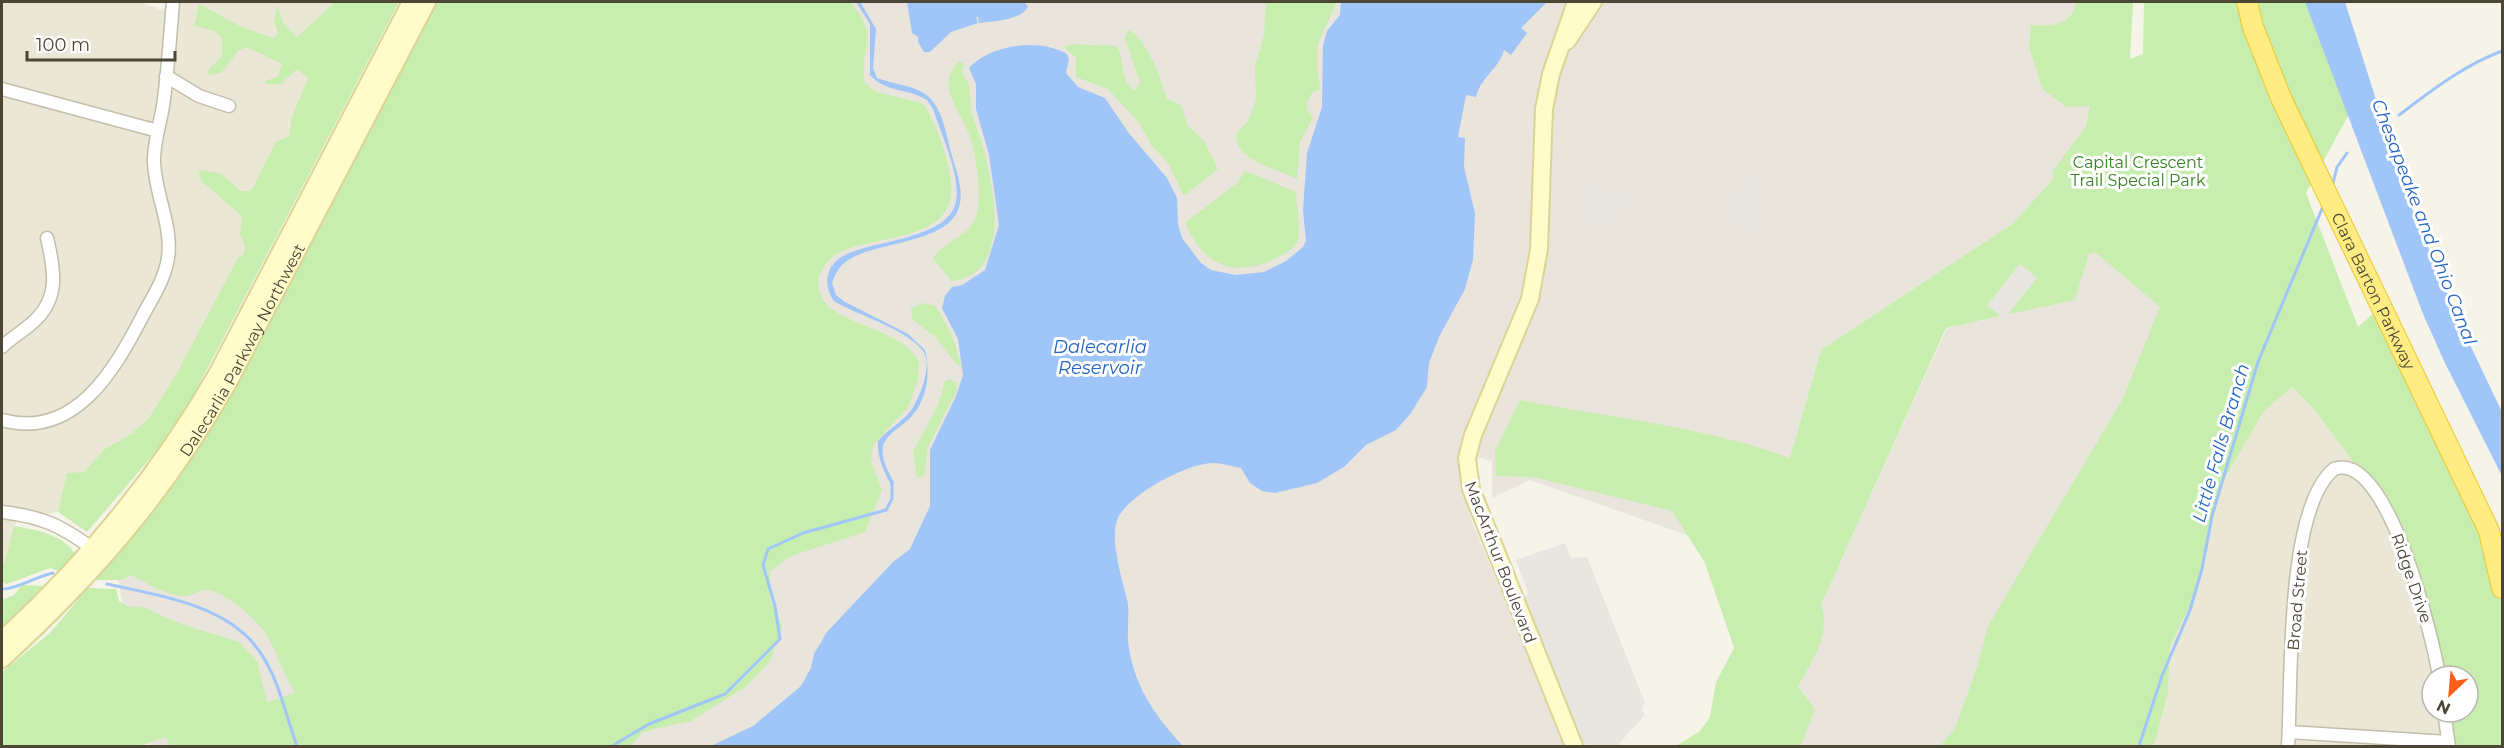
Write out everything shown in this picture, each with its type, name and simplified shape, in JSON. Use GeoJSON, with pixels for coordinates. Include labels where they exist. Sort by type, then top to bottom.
{"type":"FeatureCollection","features":[{"type":"Feature","properties":{"kind":"highway","name":"Clara Barton Parkway"},"geometry":{"type":"LineString","coordinates":[[2247,2],[2253,27],[2281,98],[2334,213],[2484,520],[2500,559],[2502,588]]}},
{"type":"Feature","properties":{"kind":"main road","name":"Dalecarlia Parkway Northwest"},"geometry":{"type":"LineString","coordinates":[[2,640],[53,593],[93,549],[159,465],[206,392],[411,2]]}},
{"type":"Feature","properties":{"kind":"main road","name":"Dalecarlia Parkway Northwest"},"geometry":{"type":"LineString","coordinates":[[2,659],[90,574],[151,500],[195,437],[234,371],[427,2]]}},
{"type":"Feature","properties":{"kind":"main road"},"geometry":{"type":"LineString","coordinates":[[1562,49],[1576,2]]}},
{"type":"Feature","properties":{"kind":"main road"},"geometry":{"type":"LineString","coordinates":[[1562,49],[1593,2]]}},
{"type":"Feature","properties":{"kind":"main road","name":"MacArthur Boulevard"},"geometry":{"type":"LineString","coordinates":[[1562,49],[1551,74],[1544,109],[1536,275],[1522,322],[1473,435],[1467,458],[1467,471],[1471,489],[1496,554],[1574,747]]}},
{"type":"Feature","properties":{"kind":"street"},"geometry":{"type":"LineString","coordinates":[[2,420],[35,423],[66,413],[97,388],[125,351],[163,276],[168,256],[167,232],[155,172],[173,2]]}},
{"type":"Feature","properties":{"kind":"street"},"geometry":{"type":"LineString","coordinates":[[166,76],[199,96],[229,106]]}},
{"type":"Feature","properties":{"kind":"street"},"geometry":{"type":"LineString","coordinates":[[2,89],[158,131]]}},
{"type":"Feature","properties":{"kind":"street"},"geometry":{"type":"LineString","coordinates":[[2,347],[34,321],[51,298],[55,278],[47,238]]}},
{"type":"Feature","properties":{"kind":"street","name":"Ridge Drive"},"geometry":{"type":"LineString","coordinates":[[2341,466],[2363,476],[2393,522],[2418,590],[2436,664]]}},
{"type":"Feature","properties":{"kind":"street","name":"Broad Street"},"geometry":{"type":"LineString","coordinates":[[2288,747],[2295,578],[2300,545],[2308,514],[2324,481],[2331,471],[2341,466]]}},
{"type":"Feature","properties":{"kind":"street"},"geometry":{"type":"LineString","coordinates":[[2,512],[33,516],[53,522],[93,549]]}},
{"type":"Feature","properties":{"kind":"street"},"geometry":{"type":"LineString","coordinates":[[2289,732],[2449,745],[2446,724]]}},
{"type":"Feature","properties":{"kind":"shaded area"},"geometry":{"type":"Polygon","coordinates":[[[2,2],[142,2],[160,10],[179,2],[338,2],[317,87],[223,305],[167,410],[121,459],[58,512],[16,521],[5,562],[2,561],[2,2]]]}},
{"type":"Feature","properties":{"kind":"shaded area"},"geometry":{"type":"Polygon","coordinates":[[[427,2],[2099,2],[2090,138],[2012,224],[1821,350],[1761,561],[1530,480],[1492,498],[1492,461],[1459,452],[1463,487],[1472,522],[1565,746],[150,746],[115,563],[202,446],[229,381],[427,2]]]}},
{"type":"Feature","properties":{"kind":"shaded area"},"geometry":{"type":"Polygon","coordinates":[[[1740,176],[1757,177],[1766,193],[1757,225],[1734,222],[1735,195],[1740,176]]]}},
{"type":"Feature","properties":{"kind":"shaded area"},"geometry":{"type":"Polygon","coordinates":[[[1587,190],[1625,198],[1620,225],[1582,218],[1587,190]]]}},
{"type":"Feature","properties":{"kind":"shaded area"},"geometry":{"type":"Polygon","coordinates":[[[2144,232],[2252,391],[2179,621],[2098,575],[2170,647],[2139,746],[1762,746],[1772,712],[1947,328],[2075,300],[2089,254],[2144,232]]]}},
{"type":"Feature","properties":{"kind":"shaded area"},"geometry":{"type":"Polygon","coordinates":[[[2020,264],[2037,278],[2004,319],[1987,305],[2020,264]]]}},
{"type":"Feature","properties":{"kind":"shaded area"},"geometry":{"type":"Polygon","coordinates":[[[2292,387],[2314,409],[2344,449],[2393,522],[2435,664],[2420,664],[2420,724],[2446,724],[2449,746],[2154,746],[2168,693],[2170,646],[2198,590],[2220,486],[2264,411],[2292,387]]]}},
{"type":"Feature","properties":{"kind":"shaded area"},"geometry":{"type":"Polygon","coordinates":[[[1565,543],[1571,558],[1587,557],[1645,703],[1642,709],[1645,715],[1617,746],[1586,746],[1581,739],[1524,598],[1528,593],[1516,560],[1565,543]]]}},
{"type":"Feature","properties":{"kind":"green space"},"geometry":{"type":"Polygon","coordinates":[[[335,2],[399,2],[192,398],[159,448],[87,532],[58,512],[67,473],[84,472],[105,449],[131,434],[149,418],[178,371],[238,258],[244,254],[245,246],[240,234],[242,216],[201,181],[199,172],[202,170],[220,173],[241,191],[251,191],[276,142],[289,136],[292,117],[308,78],[297,69],[281,84],[265,84],[266,81],[278,76],[282,64],[247,47],[239,50],[221,73],[207,75],[209,69],[222,56],[222,38],[214,31],[194,26],[199,4],[242,27],[273,38],[278,34],[274,17],[278,6],[283,23],[297,37],[335,2]]]}},
{"type":"Feature","properties":{"kind":"green space"},"geometry":{"type":"Polygon","coordinates":[[[436,2],[850,2],[860,15],[867,34],[864,59],[865,83],[877,92],[925,106],[940,140],[951,181],[951,197],[946,210],[938,220],[913,233],[855,246],[840,252],[828,261],[819,278],[819,290],[825,302],[836,312],[897,340],[910,350],[919,362],[918,380],[908,407],[873,445],[871,461],[882,490],[865,532],[791,556],[770,571],[770,598],[782,626],[770,661],[747,686],[691,721],[643,732],[631,746],[170,746],[166,737],[140,746],[2,746],[2,672],[50,633],[88,588],[116,589],[119,601],[127,606],[146,608],[175,622],[239,642],[257,661],[267,702],[295,693],[273,646],[260,626],[224,596],[208,590],[185,596],[175,595],[130,575],[122,580],[95,580],[172,486],[217,419],[298,270],[436,2]]]}},
{"type":"Feature","properties":{"kind":"green space"},"geometry":{"type":"Polygon","coordinates":[[[1266,2],[1336,3],[1318,44],[1317,65],[1320,89],[1311,94],[1308,102],[1307,109],[1313,117],[1300,142],[1297,179],[1250,158],[1238,144],[1236,135],[1248,121],[1256,100],[1255,67],[1264,35],[1266,2]]]}},
{"type":"Feature","properties":{"kind":"green space","name":"Capital Crescent Trail Special Park"},"geometry":{"type":"Polygon","coordinates":[[[2076,2],[2133,2],[2130,59],[2143,54],[2144,2],[2236,2],[2241,21],[2261,14],[2257,2],[2305,2],[2349,114],[2306,193],[2358,327],[2381,307],[2415,375],[2502,588],[2502,746],[2449,746],[2446,724],[2480,724],[2480,664],[2435,664],[2393,522],[2344,449],[2314,409],[2292,387],[2264,411],[2220,486],[2198,590],[2170,646],[2168,693],[2154,746],[1940,746],[1955,728],[1976,670],[1988,626],[2122,400],[2160,307],[2095,252],[2089,254],[2075,300],[1946,328],[1821,605],[1824,616],[1822,637],[1798,687],[1815,709],[1801,746],[1676,746],[1700,731],[1710,717],[1716,682],[1734,648],[1705,563],[1672,511],[1533,477],[1496,476],[1495,451],[1520,400],[1690,430],[1790,458],[1821,350],[2012,224],[2054,178],[2052,172],[2086,126],[2090,106],[2067,107],[2042,89],[2029,46],[2031,25],[2060,23],[2071,16],[2076,2]]]}},
{"type":"Feature","properties":{"kind":"green space"},"geometry":{"type":"Polygon","coordinates":[[[1128,30],[1141,40],[1147,49],[1166,98],[1182,106],[1187,125],[1204,141],[1218,169],[1184,196],[1168,163],[1152,146],[1139,123],[1108,89],[1076,77],[1076,58],[1064,47],[1072,44],[1117,46],[1124,76],[1135,90],[1140,83],[1125,38],[1128,30]]]}},
{"type":"Feature","properties":{"kind":"green space"},"geometry":{"type":"Polygon","coordinates":[[[959,61],[964,64],[962,72],[970,90],[972,113],[990,175],[994,219],[993,240],[987,257],[977,271],[952,282],[933,258],[937,252],[962,235],[972,224],[976,217],[979,200],[973,148],[949,90],[952,71],[959,61]]]}},
{"type":"Feature","properties":{"kind":"green space"},"geometry":{"type":"Polygon","coordinates":[[[1245,171],[1296,192],[1298,239],[1292,249],[1270,261],[1255,266],[1229,267],[1208,257],[1192,237],[1185,223],[1238,182],[1245,171]]]}},
{"type":"Feature","properties":{"kind":"green space"},"geometry":{"type":"Polygon","coordinates":[[[921,303],[936,306],[952,336],[962,367],[956,364],[935,337],[912,319],[911,309],[921,303]]]}},
{"type":"Feature","properties":{"kind":"green space"},"geometry":{"type":"Polygon","coordinates":[[[950,379],[956,383],[957,390],[928,447],[924,476],[917,478],[913,451],[937,408],[945,381],[950,379]]]}},
{"type":"Feature","properties":{"kind":"green space"},"geometry":{"type":"Polygon","coordinates":[[[14,526],[59,539],[67,544],[77,559],[63,573],[50,568],[7,584],[2,582],[2,561],[5,562],[14,526]]]}},
{"type":"Feature","properties":{"kind":"green space"},"geometry":{"type":"Polygon","coordinates":[[[22,585],[44,586],[2,628],[2,600],[14,595],[22,585]]]}},
{"type":"Feature","properties":{"kind":"water"},"geometry":{"type":"Polygon","coordinates":[[[856,2],[861,3],[876,29],[873,68],[877,78],[920,91],[936,105],[946,131],[961,197],[958,210],[951,221],[939,230],[858,255],[842,265],[832,283],[836,295],[845,302],[908,334],[925,350],[928,368],[926,387],[920,405],[884,443],[885,463],[894,482],[892,487],[880,459],[878,441],[905,417],[915,404],[924,381],[926,357],[915,343],[894,329],[834,301],[828,288],[828,275],[834,264],[845,255],[921,233],[935,226],[954,208],[957,198],[954,173],[946,145],[933,109],[927,100],[883,85],[870,75],[870,24],[856,2]]]}},
{"type":"Feature","properties":{"kind":"water"},"geometry":{"type":"Polygon","coordinates":[[[907,2],[1025,2],[1028,7],[1013,18],[979,23],[976,17],[978,23],[951,32],[930,52],[924,52],[918,42],[918,37],[912,33],[907,2]]]}},
{"type":"Feature","properties":{"kind":"water","name":"Dalecarlia Reservoir"},"geometry":{"type":"Polygon","coordinates":[[[1341,2],[1547,2],[1521,28],[1527,33],[1511,55],[1504,50],[1498,63],[1481,84],[1476,97],[1466,95],[1458,137],[1465,138],[1464,167],[1475,213],[1473,260],[1465,289],[1439,337],[1429,363],[1427,387],[1411,413],[1396,430],[1366,445],[1344,467],[1317,483],[1275,493],[1262,491],[1250,483],[1241,468],[1217,463],[1203,464],[1161,481],[1134,499],[1118,518],[1115,536],[1128,604],[1130,656],[1146,698],[1183,746],[700,746],[713,745],[753,726],[801,686],[811,668],[814,654],[827,632],[893,562],[910,549],[930,506],[930,450],[956,396],[963,375],[958,339],[942,308],[945,296],[952,287],[962,285],[985,270],[999,225],[989,155],[976,109],[976,84],[969,68],[990,53],[1016,46],[1043,46],[1067,54],[1069,60],[1066,73],[1078,87],[1105,98],[1128,132],[1167,178],[1177,198],[1178,224],[1182,238],[1201,263],[1211,270],[1236,275],[1264,272],[1286,261],[1303,247],[1306,241],[1303,210],[1307,153],[1322,107],[1323,45],[1327,31],[1340,15],[1341,2]]]}},
{"type":"Feature","properties":{"kind":"water"},"geometry":{"type":"Polygon","coordinates":[[[2305,2],[2345,2],[2407,197],[2462,328],[2502,412],[2502,476],[2423,314],[2305,2]]]}},
{"type":"Feature","properties":{"kind":"waterway","name":"Little Falls Branch"},"geometry":{"type":"LineString","coordinates":[[2399,115],[2461,71],[2502,51]]}},
{"type":"Feature","properties":{"kind":"waterway","name":"Little Falls Branch"},"geometry":{"type":"LineString","coordinates":[[2332,187],[2337,167],[2347,153]]}},
{"type":"Feature","properties":{"kind":"waterway","name":"Little Falls Branch"},"geometry":{"type":"LineString","coordinates":[[2139,746],[2162,676],[2190,610],[2202,569],[2212,516],[2258,362],[2324,204]]}},
{"type":"Feature","properties":{"kind":"waterway"},"geometry":{"type":"LineString","coordinates":[[612,746],[649,724],[725,694],[780,639],[775,606],[763,565],[768,549],[803,533],[886,510],[892,499],[892,482]]}},
{"type":"Feature","properties":{"kind":"waterway"},"geometry":{"type":"LineString","coordinates":[[2,589],[53,573]]}},
{"type":"Feature","properties":{"kind":"waterway"},"geometry":{"type":"LineString","coordinates":[[107,584],[168,597],[208,611],[243,633],[257,648],[271,671],[297,746]]}},
{"type":"Feature","properties":{"kind":"water label","name":"Chesapeake and Ohio Canal"},"geometry":{"type":"Point","coordinates":[2424,222]}}]}
